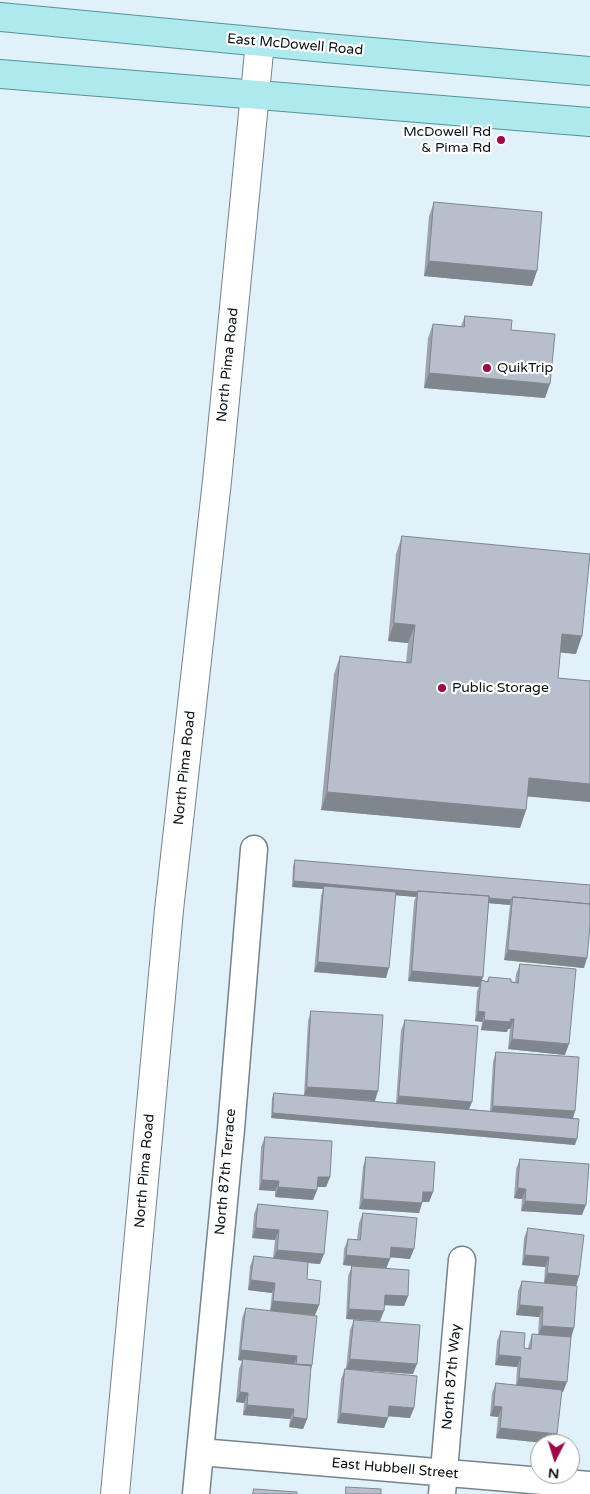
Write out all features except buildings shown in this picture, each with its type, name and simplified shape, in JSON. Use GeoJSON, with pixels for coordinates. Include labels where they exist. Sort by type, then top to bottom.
{"type":"FeatureCollection","features":[{"type":"Feature","properties":{"kind":"main road","name":"East McDowell Road"},"geometry":{"type":"LineString","coordinates":[[0,17],[260,42],[590,70]]}},
{"type":"Feature","properties":{"kind":"main road","name":"North Pima Road"},"geometry":{"type":"LineString","coordinates":[[115,1494],[169,910],[218,472],[260,42]]}},
{"type":"Feature","properties":{"kind":"main road"},"geometry":{"type":"LineString","coordinates":[[0,74],[254,93],[590,122]]}},
{"type":"Feature","properties":{"kind":"street","name":"North 87th Terrace"},"geometry":{"type":"LineString","coordinates":[[196,1494],[231,1129],[254,849]]}},
{"type":"Feature","properties":{"kind":"street","name":"North 87th Way"},"geometry":{"type":"LineString","coordinates":[[443,1483],[462,1260]]}},
{"type":"Feature","properties":{"kind":"street","name":"East Hubbell Street"},"geometry":{"type":"LineString","coordinates":[[200,1452],[443,1483],[590,1485]]}},
{"type":"Feature","properties":{"kind":"place","name":"McDowell Rd & Pima Rd"},"geometry":{"type":"Point","coordinates":[501,140]}},
{"type":"Feature","properties":{"kind":"place","name":"QuikTrip"},"geometry":{"type":"Point","coordinates":[487,368]}},
{"type":"Feature","properties":{"kind":"place","name":"Public Storage"},"geometry":{"type":"Point","coordinates":[442,688]}}]}
